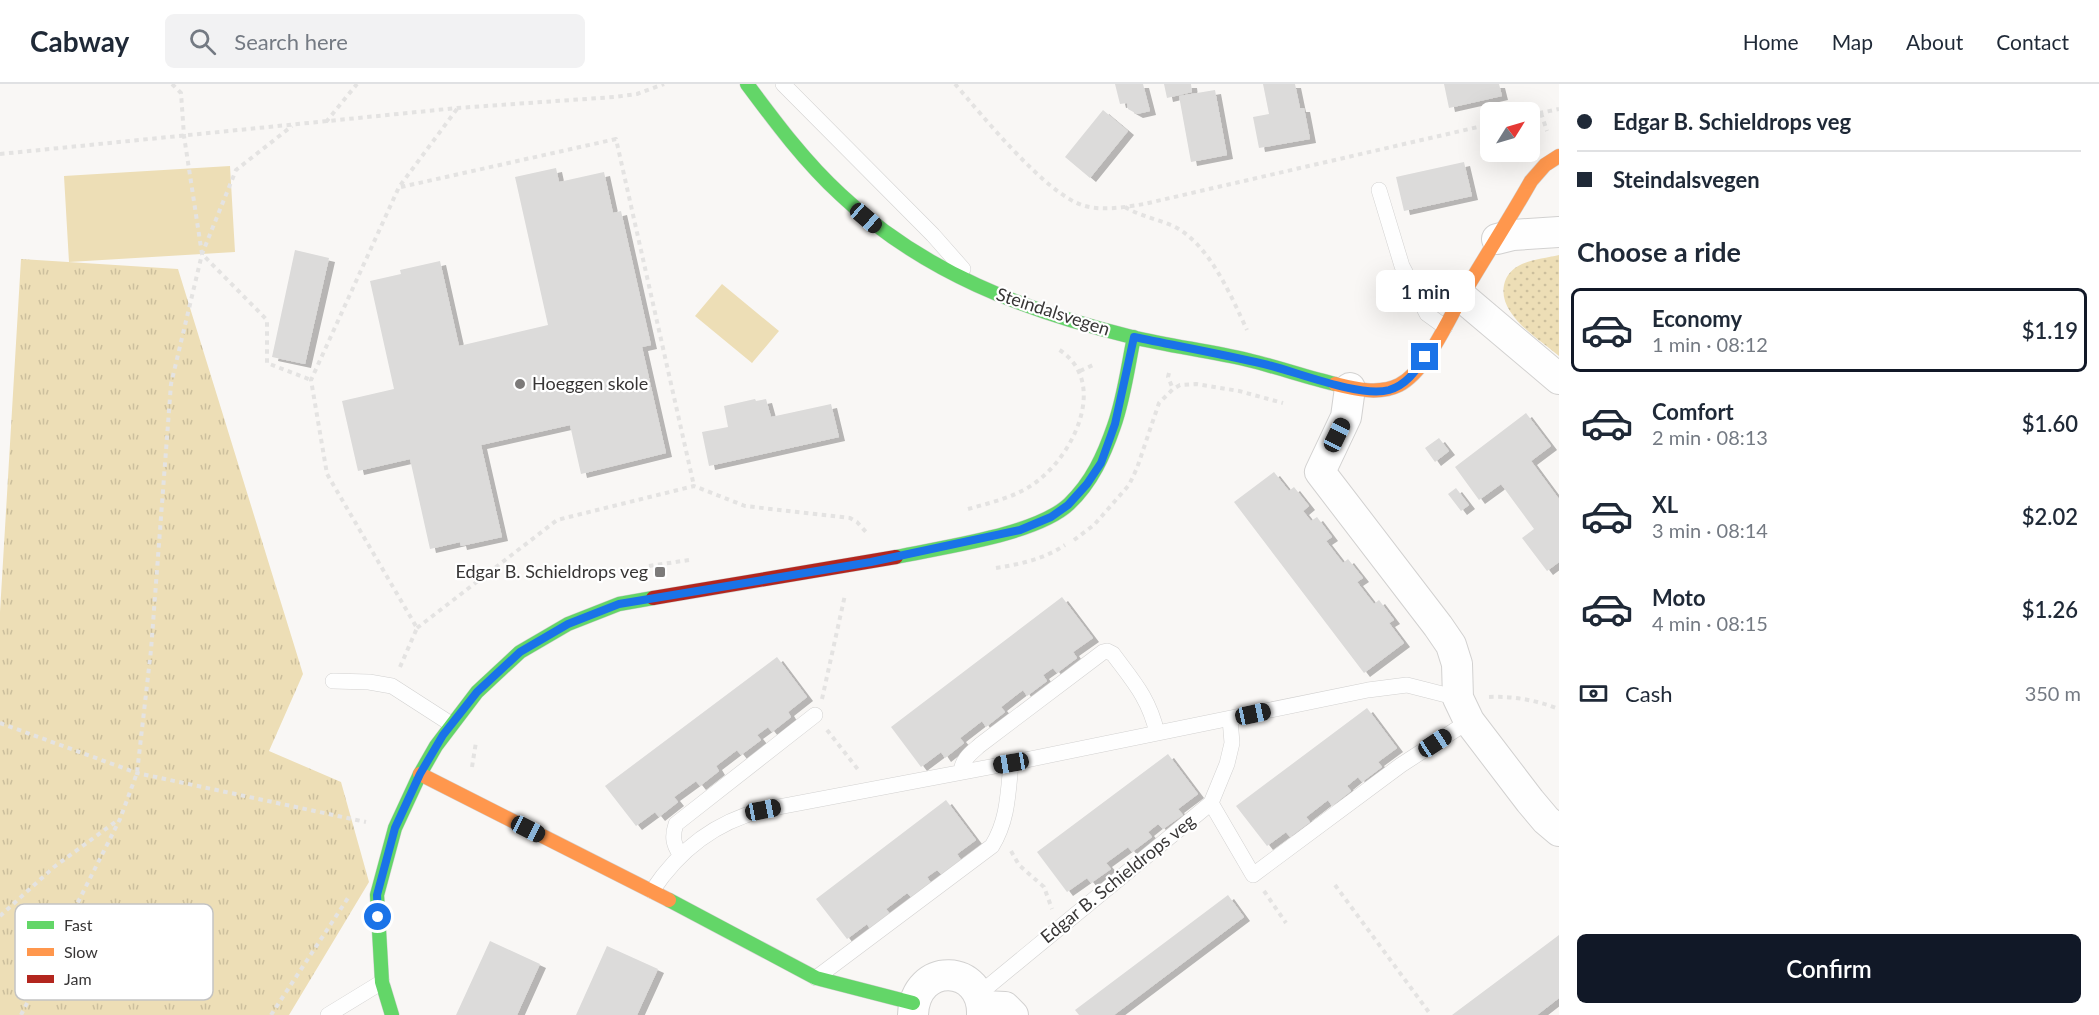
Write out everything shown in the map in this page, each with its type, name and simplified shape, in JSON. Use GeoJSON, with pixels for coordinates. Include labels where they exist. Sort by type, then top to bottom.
{"type":"FeatureCollection","features":[{"type":"Feature","properties":{"kind":"street","name":"Steindalsvegen"},"geometry":{"type":"LineString","coordinates":[[747,84],[774,122],[810,164],[842,196],[878,228],[950,273],[1011,301],[1058,317],[1134,337],[1264,364],[1350,387],[1376,391],[1398,386],[1415,372],[1445,327],[1531,181],[1545,165],[1559,156]]}},
{"type":"Feature","properties":{"kind":"street"},"geometry":{"type":"LineString","coordinates":[[1497,239],[1514,235],[1559,232]]}},
{"type":"Feature","properties":{"kind":"street"},"geometry":{"type":"LineString","coordinates":[[1462,297],[1559,379]]}},
{"type":"Feature","properties":{"kind":"street"},"geometry":{"type":"LineString","coordinates":[[392,1015],[382,982],[377,895],[395,828],[420,774],[451,724],[477,692],[520,652],[568,624],[619,604],[871,562],[1020,530],[1051,517],[1068,505],[1087,484],[1101,463],[1115,424],[1134,337]]}},
{"type":"Feature","properties":{"kind":"street"},"geometry":{"type":"LineString","coordinates":[[1350,387],[1346,417],[1320,472],[1451,645],[1457,664],[1464,709],[1530,801],[1559,831]]}},
{"type":"Feature","properties":{"kind":"street"},"geometry":{"type":"LineString","coordinates":[[420,774],[652,891],[816,978],[913,1009],[918,991],[926,982],[937,976],[949,975],[972,984],[981,1005],[1005,1007],[1013,1015]]}},
{"type":"Feature","properties":{"kind":"lane"},"geometry":{"type":"LineString","coordinates":[[783,84],[933,235],[979,286]]}},
{"type":"Feature","properties":{"kind":"lane"},"geometry":{"type":"LineString","coordinates":[[1379,190],[1402,266],[1427,314],[1445,327]]}},
{"type":"Feature","properties":{"kind":"lane"},"geometry":{"type":"LineString","coordinates":[[962,772],[962,765],[968,756],[980,745],[1107,651],[1113,654],[1146,699],[1153,714],[1157,732]]}},
{"type":"Feature","properties":{"kind":"lane"},"geometry":{"type":"LineString","coordinates":[[333,681],[369,682],[392,686],[451,724]]}},
{"type":"Feature","properties":{"kind":"lane"},"geometry":{"type":"LineString","coordinates":[[652,891],[680,854],[740,816],[1368,690],[1407,685],[1464,709],[1401,765],[1253,875]]}},
{"type":"Feature","properties":{"kind":"lane"},"geometry":{"type":"LineString","coordinates":[[680,854],[675,846],[673,834],[676,825],[815,715]]}},
{"type":"Feature","properties":{"kind":"lane"},"geometry":{"type":"LineString","coordinates":[[1211,803],[1227,764],[1232,742],[1230,719]]}},
{"type":"Feature","properties":{"kind":"lane"},"geometry":{"type":"LineString","coordinates":[[816,978],[992,846],[1007,812],[1011,763]]}},
{"type":"Feature","properties":{"kind":"lane","name":"Edgar B. Schieldrops veg"},"geometry":{"type":"LineString","coordinates":[[981,1005],[1056,929],[1211,803],[1253,875]]}},
{"type":"Feature","properties":{"kind":"lane"},"geometry":{"type":"LineString","coordinates":[[328,1015],[382,982]]}},
{"type":"Feature","properties":{"kind":"path"},"geometry":{"type":"LineString","coordinates":[[172,84],[181,93],[184,136],[202,254],[267,320],[267,363],[311,380]]}},
{"type":"Feature","properties":{"kind":"path"},"geometry":{"type":"LineString","coordinates":[[326,122],[357,84]]}},
{"type":"Feature","properties":{"kind":"path"},"geometry":{"type":"LineString","coordinates":[[0,154],[457,108],[614,97],[637,94],[664,84]]}},
{"type":"Feature","properties":{"kind":"path"},"geometry":{"type":"LineString","coordinates":[[955,84],[1024,162],[1066,199],[1086,206],[1124,207],[1480,126]]}},
{"type":"Feature","properties":{"kind":"path"},"geometry":{"type":"LineString","coordinates":[[417,628],[327,474],[311,380],[399,187],[457,108]]}},
{"type":"Feature","properties":{"kind":"path"},"geometry":{"type":"LineString","coordinates":[[1540,113],[1559,109]]}},
{"type":"Feature","properties":{"kind":"path"},"geometry":{"type":"LineString","coordinates":[[77,904],[120,819],[137,773],[151,650],[171,384],[202,254],[236,170],[292,126]]}},
{"type":"Feature","properties":{"kind":"path"},"geometry":{"type":"LineString","coordinates":[[399,187],[616,139],[694,486]]}},
{"type":"Feature","properties":{"kind":"path"},"geometry":{"type":"LineString","coordinates":[[1124,207],[1174,227],[1198,244],[1221,278],[1252,339]]}},
{"type":"Feature","properties":{"kind":"path"},"geometry":{"type":"LineString","coordinates":[[962,510],[1026,489],[1057,463],[1073,436],[1085,396],[1084,382],[1072,359],[1051,346]]}},
{"type":"Feature","properties":{"kind":"path"},"geometry":{"type":"LineString","coordinates":[[1080,371],[1092,365]]}},
{"type":"Feature","properties":{"kind":"path"},"geometry":{"type":"LineString","coordinates":[[1168,377],[1173,389]]}},
{"type":"Feature","properties":{"kind":"path"},"geometry":{"type":"LineString","coordinates":[[392,686],[417,628],[557,520],[694,486],[745,506],[850,518],[866,532]]}},
{"type":"Feature","properties":{"kind":"path"},"geometry":{"type":"LineString","coordinates":[[856,534],[877,530]]}},
{"type":"Feature","properties":{"kind":"path"},"geometry":{"type":"LineString","coordinates":[[641,568],[693,559]]}},
{"type":"Feature","properties":{"kind":"path"},"geometry":{"type":"LineString","coordinates":[[846,589],[827,681],[815,715],[873,789]]}},
{"type":"Feature","properties":{"kind":"path"},"geometry":{"type":"LineString","coordinates":[[1464,709],[1511,696],[1534,700],[1559,709]]}},
{"type":"Feature","properties":{"kind":"path"},"geometry":{"type":"LineString","coordinates":[[0,723],[137,773],[395,828]]}},
{"type":"Feature","properties":{"kind":"path"},"geometry":{"type":"LineString","coordinates":[[472,767],[478,736]]}},
{"type":"Feature","properties":{"kind":"path"},"geometry":{"type":"LineString","coordinates":[[0,916],[54,867],[120,819]]}},
{"type":"Feature","properties":{"kind":"path"},"geometry":{"type":"LineString","coordinates":[[1000,832],[1019,865],[1044,887],[1051,903],[1056,929]]}},
{"type":"Feature","properties":{"kind":"path"},"geometry":{"type":"LineString","coordinates":[[1253,875],[1286,923]]}},
{"type":"Feature","properties":{"kind":"path"},"geometry":{"type":"LineString","coordinates":[[1335,885],[1431,1015]]}},
{"type":"Feature","properties":{"kind":"path"},"geometry":{"type":"LineString","coordinates":[[271,1015],[350,895],[377,895]]}},
{"type":"Feature","properties":{"kind":"path"},"geometry":{"type":"LineString","coordinates":[[21,1015],[29,1000]]}},
{"type":"Feature","properties":{"kind":"green space"},"geometry":{"type":"Polygon","coordinates":[[[230,166],[235,252],[69,262],[64,176],[230,166]]]}},
{"type":"Feature","properties":{"kind":"green space"},"geometry":{"type":"Polygon","coordinates":[[[1559,255],[1559,356],[1513,316],[1504,296],[1504,285],[1508,275],[1522,264],[1559,255]]]}},
{"type":"Feature","properties":{"kind":"green space"},"geometry":{"type":"Polygon","coordinates":[[[21,259],[178,269],[303,674],[269,751],[341,782],[369,882],[289,1015],[0,1015],[0,612],[21,259]]]}},
{"type":"Feature","properties":{"kind":"green space"},"geometry":{"type":"Polygon","coordinates":[[[722,284],[779,331],[752,363],[695,316],[722,284]]]}},
{"type":"Feature","properties":{"kind":"building"},"geometry":{"type":"Polygon","coordinates":[[[1115,84],[1143,84],[1150,111],[1137,114],[1128,109],[1127,103],[1120,104],[1115,84]]]}},
{"type":"Feature","properties":{"kind":"building"},"geometry":{"type":"Polygon","coordinates":[[[1164,84],[1191,84],[1192,92],[1167,98],[1164,84]]]}},
{"type":"Feature","properties":{"kind":"building"},"geometry":{"type":"Polygon","coordinates":[[[1263,84],[1295,84],[1300,108],[1304,108],[1310,139],[1259,148],[1253,117],[1269,114],[1263,84]]]}},
{"type":"Feature","properties":{"kind":"building"},"geometry":{"type":"Polygon","coordinates":[[[1444,84],[1499,84],[1502,96],[1449,108],[1444,84]]]}},
{"type":"Feature","properties":{"kind":"building"},"geometry":{"type":"Polygon","coordinates":[[[1215,90],[1227,155],[1191,162],[1179,96],[1215,90]]]}},
{"type":"Feature","properties":{"kind":"building"},"geometry":{"type":"Polygon","coordinates":[[[1103,110],[1128,131],[1090,178],[1065,157],[1103,110]]]}},
{"type":"Feature","properties":{"kind":"building"},"geometry":{"type":"Polygon","coordinates":[[[1464,162],[1472,196],[1404,211],[1396,177],[1464,162]]]}},
{"type":"Feature","properties":{"kind":"building"},"geometry":{"type":"Polygon","coordinates":[[[556,168],[559,182],[604,172],[613,213],[621,211],[651,345],[642,347],[666,453],[581,474],[570,425],[481,445],[502,537],[461,546],[460,542],[430,549],[410,459],[358,471],[342,401],[394,389],[370,281],[401,274],[400,270],[440,261],[459,346],[548,325],[515,177],[556,168]]]}},
{"type":"Feature","properties":{"kind":"building"},"geometry":{"type":"Polygon","coordinates":[[[295,250],[329,258],[305,364],[272,357],[295,250]]]}},
{"type":"Feature","properties":{"kind":"building"},"geometry":{"type":"Polygon","coordinates":[[[755,399],[756,401],[766,399],[771,417],[831,404],[839,437],[709,466],[702,432],[728,427],[724,406],[755,399]]]}},
{"type":"Feature","properties":{"kind":"building"},"geometry":{"type":"Polygon","coordinates":[[[1526,413],[1551,446],[1531,461],[1559,499],[1559,562],[1547,571],[1522,538],[1534,529],[1501,484],[1479,500],[1455,467],[1526,413]]]}},
{"type":"Feature","properties":{"kind":"building"},"geometry":{"type":"Polygon","coordinates":[[[1439,438],[1449,451],[1435,462],[1425,448],[1439,438]]]}},
{"type":"Feature","properties":{"kind":"building"},"geometry":{"type":"Polygon","coordinates":[[[1274,472],[1289,491],[1294,487],[1309,506],[1303,511],[1311,521],[1317,517],[1332,537],[1326,541],[1343,563],[1348,559],[1363,578],[1357,582],[1374,604],[1379,600],[1394,620],[1389,623],[1404,643],[1364,673],[1234,502],[1274,472]]]}},
{"type":"Feature","properties":{"kind":"building"},"geometry":{"type":"Polygon","coordinates":[[[1456,488],[1469,505],[1461,511],[1448,494],[1456,488]]]}},
{"type":"Feature","properties":{"kind":"building"},"geometry":{"type":"Polygon","coordinates":[[[1062,597],[1093,638],[1073,652],[1077,658],[1057,673],[1053,668],[1043,675],[1047,681],[1027,696],[1023,690],[1001,707],[1005,712],[986,727],[982,721],[960,738],[964,743],[945,758],[941,752],[921,767],[891,727],[1062,597]]]}},
{"type":"Feature","properties":{"kind":"building"},"geometry":{"type":"Polygon","coordinates":[[[777,657],[807,697],[788,712],[791,717],[772,732],[768,727],[757,735],[761,740],[741,755],[737,750],[716,766],[719,771],[700,786],[696,781],[674,797],[678,802],[659,817],[655,812],[636,826],[605,786],[777,657]]]}},
{"type":"Feature","properties":{"kind":"building"},"geometry":{"type":"Polygon","coordinates":[[[1367,708],[1397,748],[1378,762],[1382,767],[1362,782],[1358,777],[1347,786],[1351,791],[1332,806],[1328,800],[1306,817],[1310,822],[1290,837],[1286,832],[1267,846],[1236,806],[1367,708]]]}},
{"type":"Feature","properties":{"kind":"building"},"geometry":{"type":"Polygon","coordinates":[[[1168,754],[1198,794],[1178,809],[1183,815],[1163,829],[1158,824],[1148,832],[1152,837],[1132,852],[1128,847],[1106,863],[1111,869],[1091,883],[1087,878],[1067,892],[1037,852],[1168,754]]]}},
{"type":"Feature","properties":{"kind":"building"},"geometry":{"type":"Polygon","coordinates":[[[946,800],[976,840],[957,854],[961,860],[942,875],[937,870],[927,877],[931,883],[912,898],[907,893],[886,909],[890,914],[870,929],[867,924],[847,939],[816,899],[946,800]]]}},
{"type":"Feature","properties":{"kind":"building"},"geometry":{"type":"Polygon","coordinates":[[[1228,895],[1244,917],[1114,1015],[1079,1015],[1075,1010],[1228,895]]]}},
{"type":"Feature","properties":{"kind":"building"},"geometry":{"type":"Polygon","coordinates":[[[1559,935],[1559,998],[1537,1015],[1452,1015],[1559,935]]]}},
{"type":"Feature","properties":{"kind":"building"},"geometry":{"type":"Polygon","coordinates":[[[490,941],[540,964],[517,1015],[456,1015],[490,941]]]}},
{"type":"Feature","properties":{"kind":"building"},"geometry":{"type":"Polygon","coordinates":[[[607,946],[658,969],[637,1015],[576,1015],[607,946]]]}},
{"type":"Feature","properties":{"kind":"traffic: fast"},"geometry":{"type":"LineString","coordinates":[[747,84],[803,156],[841,195],[872,222],[940,267],[1014,301],[1092,327],[1248,360],[1335,384]]}},
{"type":"Feature","properties":{"kind":"traffic: fast"},"geometry":{"type":"LineString","coordinates":[[896,557],[1012,532],[1054,515],[1069,504],[1091,477],[1110,437],[1126,382],[1134,337]]}},
{"type":"Feature","properties":{"kind":"traffic: fast"},"geometry":{"type":"LineString","coordinates":[[392,1015],[382,982],[377,895],[395,828],[436,746],[477,692],[520,652],[568,624],[619,604],[653,598]]}},
{"type":"Feature","properties":{"kind":"traffic: fast"},"geometry":{"type":"LineString","coordinates":[[669,900],[816,978],[913,1003]]}},
{"type":"Feature","properties":{"kind":"traffic: slow"},"geometry":{"type":"LineString","coordinates":[[1335,384],[1359,389],[1383,390],[1399,385],[1418,369],[1435,345],[1531,181],[1545,165],[1559,156]]}},
{"type":"Feature","properties":{"kind":"traffic: slow"},"geometry":{"type":"LineString","coordinates":[[420,774],[669,900]]}},
{"type":"Feature","properties":{"kind":"traffic: jam"},"geometry":{"type":"LineString","coordinates":[[653,598],[896,557]]}},
{"type":"Feature","properties":{"kind":"place","name":"Hoeggen skole"},"geometry":{"type":"Point","coordinates":[520,384]}},
{"type":"Feature","properties":{"kind":"place","name":"Edgar B. Schieldrops veg"},"geometry":{"type":"Point","coordinates":[660,572]}},
{"type":"Feature","properties":{"kind":"route"},"geometry":{"type":"LineString","coordinates":[[378,917],[377,895],[395,828],[436,746],[477,692],[520,652],[568,624],[619,604],[871,562],[1020,530],[1051,517],[1068,505],[1087,484],[1101,463],[1115,424],[1134,337],[1264,364],[1350,387],[1376,391],[1387,390],[1407,380],[1425,357]]}}]}
